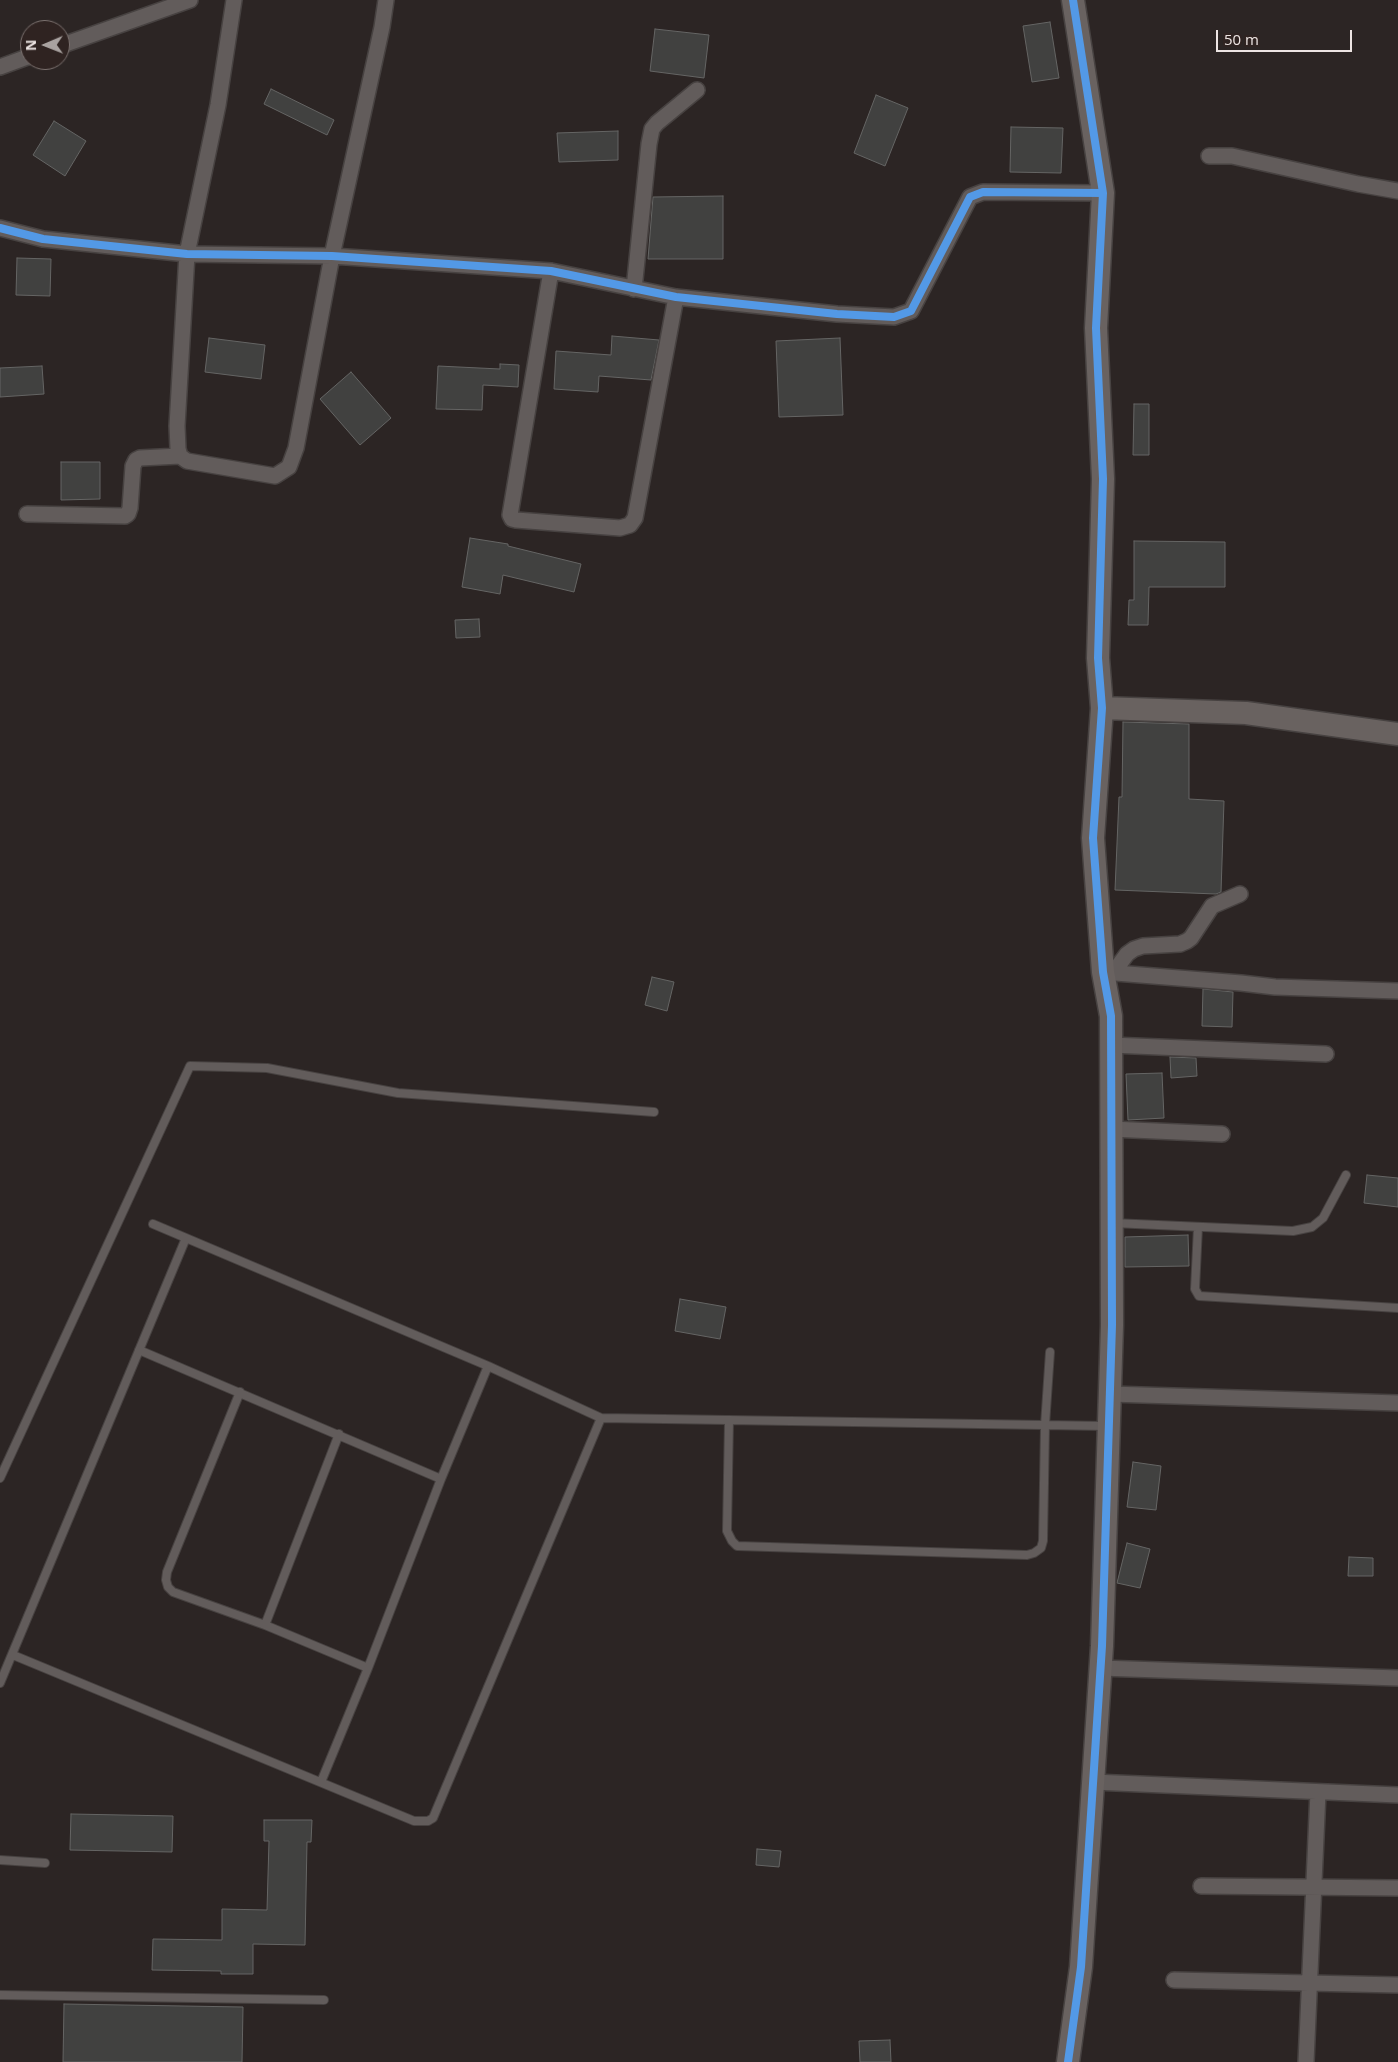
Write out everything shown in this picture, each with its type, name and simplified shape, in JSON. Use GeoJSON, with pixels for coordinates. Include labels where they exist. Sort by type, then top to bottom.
{"type":"FeatureCollection","features":[{"type":"Feature","properties":{"kind":"street"},"geometry":{"type":"LineString","coordinates":[[70,42],[190,0]]}},
{"type":"Feature","properties":{"kind":"street"},"geometry":{"type":"LineString","coordinates":[[180,456],[177,426],[187,254],[218,105],[234,0]]}},
{"type":"Feature","properties":{"kind":"street"},"geometry":{"type":"LineString","coordinates":[[27,514],[125,516],[130,508],[133,466],[136,460],[140,458],[180,456],[186,461],[267,476],[275,476],[289,468],[296,448],[332,256],[382,27],[386,0]]}},
{"type":"Feature","properties":{"kind":"street"},"geometry":{"type":"LineString","coordinates":[[1068,2062],[1081,1967],[1100,1668],[1112,1325],[1111,1016],[1093,838],[1102,708],[1098,658],[1102,479],[1096,328],[1103,193],[1073,0]]}},
{"type":"Feature","properties":{"kind":"street"},"geometry":{"type":"LineString","coordinates":[[0,67],[20,60]]}},
{"type":"Feature","properties":{"kind":"street"},"geometry":{"type":"LineString","coordinates":[[634,289],[652,129],[697,90]]}},
{"type":"Feature","properties":{"kind":"street"},"geometry":{"type":"LineString","coordinates":[[1209,156],[1232,156],[1398,191]]}},
{"type":"Feature","properties":{"kind":"street"},"geometry":{"type":"LineString","coordinates":[[0,228],[43,239],[187,254],[332,256],[551,271],[676,297],[837,314],[894,316],[911,311],[970,197],[983,192],[1103,193]]}},
{"type":"Feature","properties":{"kind":"street"},"geometry":{"type":"LineString","coordinates":[[551,271],[510,515],[512,519],[516,520],[620,528],[630,525],[635,518],[676,297]]}},
{"type":"Feature","properties":{"kind":"street"},"geometry":{"type":"LineString","coordinates":[[1102,708],[1246,714],[1398,734]]}},
{"type":"Feature","properties":{"kind":"street"},"geometry":{"type":"LineString","coordinates":[[1108,973],[1134,949],[1143,946],[1180,944],[1187,941],[1192,938],[1212,906],[1240,894]]}},
{"type":"Feature","properties":{"kind":"street"},"geometry":{"type":"LineString","coordinates":[[1108,973],[1241,983],[1275,988],[1398,991]]}},
{"type":"Feature","properties":{"kind":"street"},"geometry":{"type":"LineString","coordinates":[[1111,1045],[1326,1054]]}},
{"type":"Feature","properties":{"kind":"street"},"geometry":{"type":"LineString","coordinates":[[1111,1129],[1222,1134]]}},
{"type":"Feature","properties":{"kind":"street"},"geometry":{"type":"LineString","coordinates":[[1110,1394],[1398,1403]]}},
{"type":"Feature","properties":{"kind":"street"},"geometry":{"type":"LineString","coordinates":[[1100,1668],[1398,1678]]}},
{"type":"Feature","properties":{"kind":"street"},"geometry":{"type":"LineString","coordinates":[[1093,1782],[1398,1795]]}},
{"type":"Feature","properties":{"kind":"street"},"geometry":{"type":"LineString","coordinates":[[1306,2062],[1318,1792]]}},
{"type":"Feature","properties":{"kind":"street"},"geometry":{"type":"LineString","coordinates":[[1201,1886],[1398,1888]]}},
{"type":"Feature","properties":{"kind":"street"},"geometry":{"type":"LineString","coordinates":[[1174,1980],[1398,1986]]}},
{"type":"Feature","properties":{"kind":"lane"},"geometry":{"type":"LineString","coordinates":[[0,1478],[190,1066],[266,1068],[398,1093],[654,1112]]}},
{"type":"Feature","properties":{"kind":"lane"},"geometry":{"type":"LineString","coordinates":[[1112,1222],[1292,1231],[1312,1227],[1323,1218],[1346,1175]]}},
{"type":"Feature","properties":{"kind":"lane"},"geometry":{"type":"LineString","coordinates":[[153,1224],[488,1366],[601,1418],[1109,1426]]}},
{"type":"Feature","properties":{"kind":"lane"},"geometry":{"type":"LineString","coordinates":[[1198,1227],[1195,1289],[1199,1296],[1398,1308]]}},
{"type":"Feature","properties":{"kind":"lane"},"geometry":{"type":"LineString","coordinates":[[0,1683],[186,1238]]}},
{"type":"Feature","properties":{"kind":"lane"},"geometry":{"type":"LineString","coordinates":[[139,1350],[441,1479]]}},
{"type":"Feature","properties":{"kind":"lane"},"geometry":{"type":"LineString","coordinates":[[729,1420],[727,1531],[737,1546],[1027,1555],[1041,1548],[1043,1541],[1045,1425],[1050,1352]]}},
{"type":"Feature","properties":{"kind":"lane"},"geometry":{"type":"LineString","coordinates":[[321,1782],[368,1668],[441,1479],[488,1366]]}},
{"type":"Feature","properties":{"kind":"lane"},"geometry":{"type":"LineString","coordinates":[[240,1392],[167,1572],[166,1580],[168,1587],[173,1592],[265,1625],[368,1668]]}},
{"type":"Feature","properties":{"kind":"lane"},"geometry":{"type":"LineString","coordinates":[[13,1655],[414,1820],[428,1822],[433,1818],[601,1418]]}},
{"type":"Feature","properties":{"kind":"lane"},"geometry":{"type":"LineString","coordinates":[[265,1625],[339,1434]]}},
{"type":"Feature","properties":{"kind":"lane"},"geometry":{"type":"LineString","coordinates":[[0,1860],[45,1863]]}},
{"type":"Feature","properties":{"kind":"lane"},"geometry":{"type":"LineString","coordinates":[[0,1995],[324,2000]]}},
{"type":"Feature","properties":{"kind":"building"},"geometry":{"type":"Polygon","coordinates":[[[1050,22],[1059,78],[1032,82],[1023,26],[1050,22]]]}},
{"type":"Feature","properties":{"kind":"building"},"geometry":{"type":"Polygon","coordinates":[[[655,29],[709,35],[704,78],[650,71],[655,29]]]}},
{"type":"Feature","properties":{"kind":"building"},"geometry":{"type":"Polygon","coordinates":[[[271,89],[334,120],[327,135],[264,104],[271,89]]]}},
{"type":"Feature","properties":{"kind":"building"},"geometry":{"type":"Polygon","coordinates":[[[876,95],[908,108],[885,166],[854,153],[876,95]]]}},
{"type":"Feature","properties":{"kind":"building"},"geometry":{"type":"Polygon","coordinates":[[[54,121],[86,141],[65,176],[33,155],[54,121]]]}},
{"type":"Feature","properties":{"kind":"building"},"geometry":{"type":"Polygon","coordinates":[[[1011,127],[1063,128],[1061,173],[1010,172],[1011,127]]]}},
{"type":"Feature","properties":{"kind":"building"},"geometry":{"type":"Polygon","coordinates":[[[618,131],[618,160],[559,162],[557,133],[618,131]]]}},
{"type":"Feature","properties":{"kind":"building"},"geometry":{"type":"Polygon","coordinates":[[[723,196],[723,259],[648,259],[653,197],[723,196]]]}},
{"type":"Feature","properties":{"kind":"building"},"geometry":{"type":"Polygon","coordinates":[[[17,258],[51,259],[50,296],[16,295],[17,258]]]}},
{"type":"Feature","properties":{"kind":"building"},"geometry":{"type":"Polygon","coordinates":[[[612,336],[659,340],[651,380],[599,376],[598,392],[554,389],[556,351],[611,355],[612,336]]]}},
{"type":"Feature","properties":{"kind":"building"},"geometry":{"type":"Polygon","coordinates":[[[209,338],[265,345],[261,379],[205,372],[209,338]]]}},
{"type":"Feature","properties":{"kind":"building"},"geometry":{"type":"Polygon","coordinates":[[[840,338],[843,415],[779,417],[776,341],[840,338]]]}},
{"type":"Feature","properties":{"kind":"building"},"geometry":{"type":"Polygon","coordinates":[[[500,364],[519,365],[518,387],[483,385],[482,410],[436,409],[438,366],[500,369],[500,364]]]}},
{"type":"Feature","properties":{"kind":"building"},"geometry":{"type":"Polygon","coordinates":[[[42,366],[44,394],[0,397],[0,368],[42,366]]]}},
{"type":"Feature","properties":{"kind":"building"},"geometry":{"type":"Polygon","coordinates":[[[351,372],[391,418],[360,445],[320,399],[351,372]]]}},
{"type":"Feature","properties":{"kind":"building"},"geometry":{"type":"Polygon","coordinates":[[[1134,404],[1149,404],[1149,455],[1133,455],[1134,404]]]}},
{"type":"Feature","properties":{"kind":"building"},"geometry":{"type":"Polygon","coordinates":[[[61,462],[100,462],[100,499],[61,500],[61,462]]]}},
{"type":"Feature","properties":{"kind":"building"},"geometry":{"type":"Polygon","coordinates":[[[470,538],[508,544],[508,546],[581,564],[574,592],[503,575],[500,594],[462,587],[470,538]]]}},
{"type":"Feature","properties":{"kind":"building"},"geometry":{"type":"Polygon","coordinates":[[[1134,541],[1225,542],[1225,587],[1149,587],[1148,625],[1128,625],[1129,600],[1134,600],[1134,541]]]}},
{"type":"Feature","properties":{"kind":"building"},"geometry":{"type":"Polygon","coordinates":[[[479,619],[480,637],[456,638],[455,620],[479,619]]]}},
{"type":"Feature","properties":{"kind":"building"},"geometry":{"type":"Polygon","coordinates":[[[1123,722],[1189,724],[1189,799],[1224,801],[1221,892],[1216,894],[1115,890],[1119,797],[1122,797],[1123,722]]]}},
{"type":"Feature","properties":{"kind":"building"},"geometry":{"type":"Polygon","coordinates":[[[652,977],[674,982],[667,1011],[645,1005],[652,977]]]}},
{"type":"Feature","properties":{"kind":"building"},"geometry":{"type":"Polygon","coordinates":[[[1203,989],[1233,992],[1232,1027],[1202,1026],[1203,989]]]}},
{"type":"Feature","properties":{"kind":"building"},"geometry":{"type":"Polygon","coordinates":[[[1170,1057],[1196,1058],[1197,1076],[1171,1078],[1170,1057]]]}},
{"type":"Feature","properties":{"kind":"building"},"geometry":{"type":"Polygon","coordinates":[[[1162,1073],[1164,1118],[1128,1120],[1126,1074],[1162,1073]]]}},
{"type":"Feature","properties":{"kind":"building"},"geometry":{"type":"Polygon","coordinates":[[[1367,1175],[1398,1178],[1398,1207],[1364,1203],[1367,1175]]]}},
{"type":"Feature","properties":{"kind":"building"},"geometry":{"type":"Polygon","coordinates":[[[1188,1235],[1189,1266],[1125,1267],[1125,1237],[1188,1235]]]}},
{"type":"Feature","properties":{"kind":"building"},"geometry":{"type":"Polygon","coordinates":[[[680,1299],[726,1307],[720,1339],[675,1331],[680,1299]]]}},
{"type":"Feature","properties":{"kind":"building"},"geometry":{"type":"Polygon","coordinates":[[[1133,1462],[1161,1466],[1156,1510],[1127,1507],[1133,1462]]]}},
{"type":"Feature","properties":{"kind":"building"},"geometry":{"type":"Polygon","coordinates":[[[1127,1543],[1150,1549],[1140,1588],[1117,1583],[1127,1543]]]}},
{"type":"Feature","properties":{"kind":"building"},"geometry":{"type":"Polygon","coordinates":[[[1349,1557],[1373,1558],[1373,1576],[1348,1576],[1349,1557]]]}},
{"type":"Feature","properties":{"kind":"building"},"geometry":{"type":"Polygon","coordinates":[[[71,1814],[173,1816],[172,1852],[70,1850],[71,1814]]]}},
{"type":"Feature","properties":{"kind":"building"},"geometry":{"type":"Polygon","coordinates":[[[264,1820],[312,1820],[311,1842],[307,1842],[305,1945],[253,1944],[253,1974],[221,1974],[221,1971],[152,1970],[153,1939],[222,1940],[222,1909],[267,1910],[269,1841],[264,1841],[264,1820]]]}},
{"type":"Feature","properties":{"kind":"building"},"geometry":{"type":"Polygon","coordinates":[[[757,1849],[781,1851],[779,1867],[756,1865],[757,1849]]]}},
{"type":"Feature","properties":{"kind":"building"},"geometry":{"type":"Polygon","coordinates":[[[64,2004],[243,2007],[242,2062],[63,2062],[64,2004]]]}},
{"type":"Feature","properties":{"kind":"building"},"geometry":{"type":"Polygon","coordinates":[[[890,2040],[891,2062],[860,2062],[859,2041],[890,2040]]]}},
{"type":"Feature","properties":{"kind":"cycle path"},"geometry":{"type":"LineString","coordinates":[[1068,2062],[1081,1967],[1102,1646],[1112,1325],[1111,1016],[1103,972],[1093,838],[1102,708],[1098,658],[1103,479],[1096,328],[1103,193],[1073,0]]}},
{"type":"Feature","properties":{"kind":"cycle path"},"geometry":{"type":"LineString","coordinates":[[0,228],[43,239],[187,254],[332,256],[551,271],[676,297],[837,314],[894,317],[911,311],[970,197],[983,192],[1103,193]]}}]}
